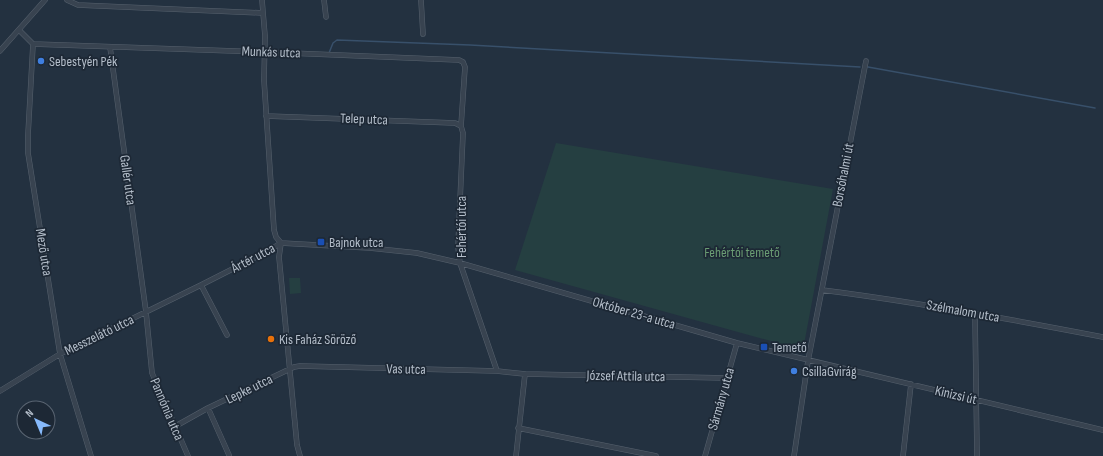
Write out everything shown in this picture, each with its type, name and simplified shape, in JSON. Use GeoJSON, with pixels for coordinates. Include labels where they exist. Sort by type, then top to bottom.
{"type":"FeatureCollection","features":[{"type":"Feature","properties":{"kind":"street"},"geometry":{"type":"LineString","coordinates":[[0,51],[45,0]]}},
{"type":"Feature","properties":{"kind":"street"},"geometry":{"type":"LineString","coordinates":[[67,0],[78,5],[263,13]]}},
{"type":"Feature","properties":{"kind":"street"},"geometry":{"type":"LineString","coordinates":[[262,0],[265,52],[264,80],[274,230],[276,237],[281,243],[279,257],[289,370],[297,444],[300,456]]}},
{"type":"Feature","properties":{"kind":"street"},"geometry":{"type":"LineString","coordinates":[[324,0],[326,17]]}},
{"type":"Feature","properties":{"kind":"street"},"geometry":{"type":"LineString","coordinates":[[421,0],[423,34]]}},
{"type":"Feature","properties":{"kind":"street"},"geometry":{"type":"LineString","coordinates":[[18,30],[34,44]]}},
{"type":"Feature","properties":{"kind":"street","name":"Munkás utca"},"geometry":{"type":"LineString","coordinates":[[34,44],[459,60],[463,62],[466,67],[461,126]]}},
{"type":"Feature","properties":{"kind":"street","name":"Mező utca"},"geometry":{"type":"LineString","coordinates":[[34,44],[28,153],[60,354],[91,456]]}},
{"type":"Feature","properties":{"kind":"street","name":"Gallér utca"},"geometry":{"type":"LineString","coordinates":[[110,47],[146,312]]}},
{"type":"Feature","properties":{"kind":"street","name":"Borsóhalmi út"},"geometry":{"type":"LineString","coordinates":[[794,456],[808,361],[866,61]]}},
{"type":"Feature","properties":{"kind":"street","name":"Telep utca"},"geometry":{"type":"LineString","coordinates":[[266,116],[455,123],[461,126]]}},
{"type":"Feature","properties":{"kind":"street","name":"Fehértói utca"},"geometry":{"type":"LineString","coordinates":[[461,126],[458,247],[460,263],[497,371]]}},
{"type":"Feature","properties":{"kind":"street","name":"Ártér utca"},"geometry":{"type":"LineString","coordinates":[[201,284],[281,243],[417,252],[460,263]]}},
{"type":"Feature","properties":{"kind":"street","name":"Október 23-a utca"},"geometry":{"type":"LineString","coordinates":[[460,263],[737,343],[808,361]]}},
{"type":"Feature","properties":{"kind":"street"},"geometry":{"type":"LineString","coordinates":[[201,284],[227,335]]}},
{"type":"Feature","properties":{"kind":"street","name":"Messzelátó utca"},"geometry":{"type":"LineString","coordinates":[[0,391],[60,354],[201,284]]}},
{"type":"Feature","properties":{"kind":"street","name":"Szélmalom utca"},"geometry":{"type":"LineString","coordinates":[[822,290],[975,313],[1103,336]]}},
{"type":"Feature","properties":{"kind":"street","name":"Pannónia utca"},"geometry":{"type":"LineString","coordinates":[[146,312],[152,373],[174,427],[188,456]]}},
{"type":"Feature","properties":{"kind":"street"},"geometry":{"type":"LineString","coordinates":[[975,313],[977,456]]}},
{"type":"Feature","properties":{"kind":"street","name":"Sármány utca"},"geometry":{"type":"LineString","coordinates":[[705,456],[737,343]]}},
{"type":"Feature","properties":{"kind":"street","name":"Kinizsi út"},"geometry":{"type":"LineString","coordinates":[[808,361],[1103,430]]}},
{"type":"Feature","properties":{"kind":"street","name":"Vas utca"},"geometry":{"type":"LineString","coordinates":[[289,370],[300,366],[497,371],[524,374]]}},
{"type":"Feature","properties":{"kind":"street","name":"Lepke utca"},"geometry":{"type":"LineString","coordinates":[[174,427],[208,408],[289,370]]}},
{"type":"Feature","properties":{"kind":"street"},"geometry":{"type":"LineString","coordinates":[[516,456],[524,374]]}},
{"type":"Feature","properties":{"kind":"street","name":"József Attila utca"},"geometry":{"type":"LineString","coordinates":[[524,374],[727,378]]}},
{"type":"Feature","properties":{"kind":"street"},"geometry":{"type":"LineString","coordinates":[[903,456],[910,384]]}},
{"type":"Feature","properties":{"kind":"street","name":"Lepke utca"},"geometry":{"type":"LineString","coordinates":[[208,408],[230,455]]}},
{"type":"Feature","properties":{"kind":"street"},"geometry":{"type":"LineString","coordinates":[[518,428],[656,456]]}},
{"type":"Feature","properties":{"kind":"green space","name":"Fehértói temető"},"geometry":{"type":"Polygon","coordinates":[[[556,143],[833,189],[803,350],[515,270],[556,143]]]}},
{"type":"Feature","properties":{"kind":"green space"},"geometry":{"type":"Polygon","coordinates":[[[289,278],[300,278],[301,293],[290,294],[289,278]]]}},
{"type":"Feature","properties":{"kind":"waterway"},"geometry":{"type":"LineString","coordinates":[[329,53],[333,43],[337,40],[470,45],[860,67]]}},
{"type":"Feature","properties":{"kind":"waterway"},"geometry":{"type":"LineString","coordinates":[[868,67],[1095,108]]}},
{"type":"Feature","properties":{"kind":"place","name":"Sebestyén Pék"},"geometry":{"type":"Point","coordinates":[41,61]}},
{"type":"Feature","properties":{"kind":"place","name":"Bajnok utca"},"geometry":{"type":"Point","coordinates":[321,242]}},
{"type":"Feature","properties":{"kind":"place","name":"Kis Faház Söröző"},"geometry":{"type":"Point","coordinates":[271,339]}},
{"type":"Feature","properties":{"kind":"place","name":"Temető"},"geometry":{"type":"Point","coordinates":[764,347]}},
{"type":"Feature","properties":{"kind":"place","name":"CsillaGvirág"},"geometry":{"type":"Point","coordinates":[794,371]}}]}
